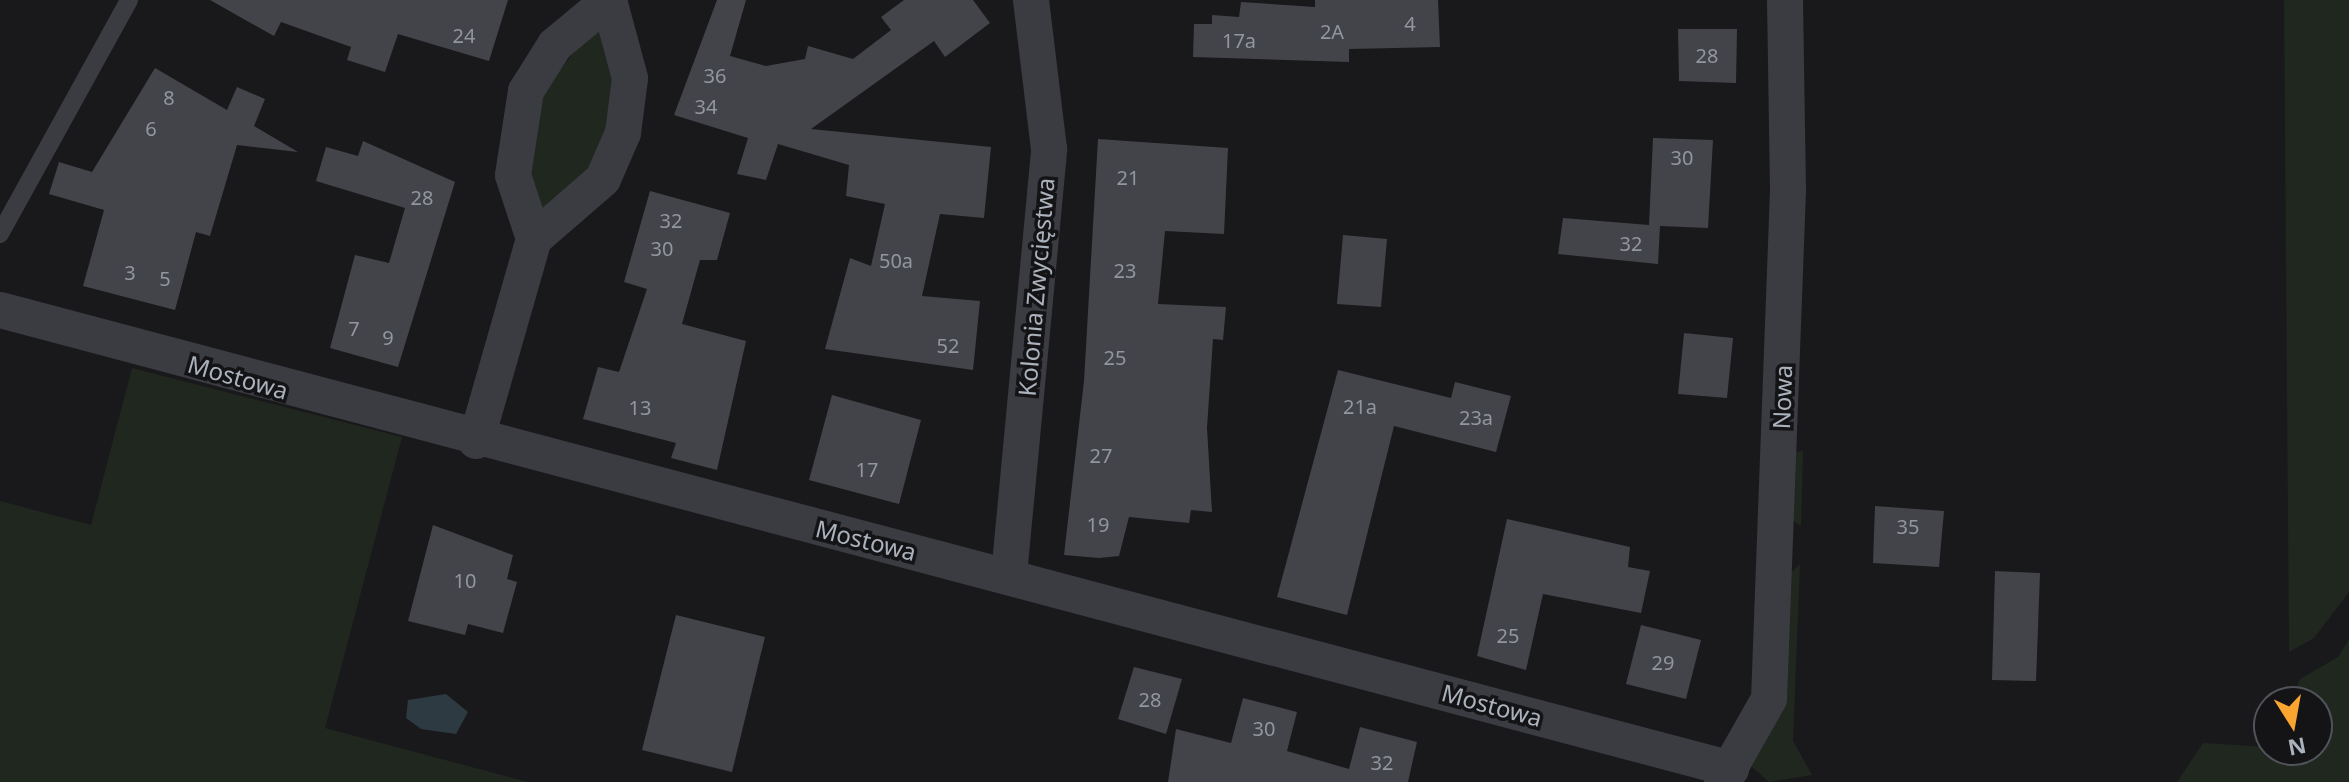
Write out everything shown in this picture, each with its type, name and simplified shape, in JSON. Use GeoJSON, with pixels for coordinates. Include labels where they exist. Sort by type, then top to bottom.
{"type":"FeatureCollection","features":[{"type":"Feature","properties":{"kind":"street","name":"Kolonia Zwycięstwa"},"geometry":{"type":"LineString","coordinates":[[1009,575],[1049,149],[1031,0]]}},
{"type":"Feature","properties":{"kind":"street","name":"Nowa"},"geometry":{"type":"LineString","coordinates":[[1727,776],[1769,699],[1788,191],[1785,0]]}},
{"type":"Feature","properties":{"kind":"street"},"geometry":{"type":"LineString","coordinates":[[476,441],[534,239],[603,179],[620,144],[630,78],[609,1],[546,54],[521,106],[513,175],[534,239]]}},
{"type":"Feature","properties":{"kind":"street","name":"Mostowa"},"geometry":{"type":"LineString","coordinates":[[0,310],[476,441],[1009,575],[1727,776]]}},
{"type":"Feature","properties":{"kind":"lane"},"geometry":{"type":"LineString","coordinates":[[0,234],[129,0]]}},
{"type":"Feature","properties":{"kind":"shaded area"},"geometry":{"type":"Polygon","coordinates":[[[2284,0],[2349,0],[2349,592],[2314,638],[2289,652],[2284,0]]]}},
{"type":"Feature","properties":{"kind":"shaded area"},"geometry":{"type":"Polygon","coordinates":[[[593,26],[606,32],[618,116],[591,176],[542,214],[527,164],[538,100],[593,26]]]}},
{"type":"Feature","properties":{"kind":"shaded area"},"geometry":{"type":"Polygon","coordinates":[[[132,368],[402,437],[325,728],[528,782],[0,782],[0,501],[91,525],[132,368]]]}},
{"type":"Feature","properties":{"kind":"shaded area"},"geometry":{"type":"Polygon","coordinates":[[[1803,451],[1801,526],[1793,521],[1795,452],[1803,451]]]}},
{"type":"Feature","properties":{"kind":"shaded area"},"geometry":{"type":"Polygon","coordinates":[[[1800,564],[1793,741],[1812,775],[1769,782],[1752,767],[1788,576],[1800,564]]]}},
{"type":"Feature","properties":{"kind":"shaded area"},"geometry":{"type":"Polygon","coordinates":[[[2349,639],[2349,782],[2177,782],[2203,743],[2253,746],[2253,766],[2333,766],[2333,686],[2297,686],[2300,679],[2338,657],[2349,639]]]}},
{"type":"Feature","properties":{"kind":"shaded area"},"geometry":{"type":"Polygon","coordinates":[[[446,694],[468,712],[456,734],[421,729],[406,718],[408,700],[446,694]]]}},
{"type":"Feature","properties":{"kind":"building"},"geometry":{"type":"Polygon","coordinates":[[[210,0],[508,0],[489,61],[398,34],[385,72],[347,60],[351,47],[281,22],[274,36],[210,0]]]}},
{"type":"Feature","properties":{"kind":"building"},"geometry":{"type":"Polygon","coordinates":[[[717,0],[746,0],[730,56],[766,66],[805,59],[808,46],[853,59],[891,30],[881,17],[904,0],[973,0],[990,23],[945,57],[934,41],[811,129],[991,147],[984,218],[940,214],[922,296],[980,301],[973,370],[825,349],[850,258],[871,266],[885,204],[846,196],[849,165],[778,144],[766,180],[737,174],[748,138],[674,115],[717,0]]]}},
{"type":"Feature","properties":{"kind":"building"},"geometry":{"type":"Polygon","coordinates":[[[1315,0],[1438,0],[1440,47],[1349,49],[1349,62],[1193,57],[1194,24],[1212,24],[1212,15],[1239,17],[1241,2],[1315,7],[1315,0]]]}},
{"type":"Feature","properties":{"kind":"building"},"geometry":{"type":"Polygon","coordinates":[[[1678,29],[1737,29],[1736,83],[1679,81],[1678,29]]]}},
{"type":"Feature","properties":{"kind":"building"},"geometry":{"type":"Polygon","coordinates":[[[155,68],[227,110],[237,87],[265,99],[254,126],[298,152],[237,145],[210,236],[196,232],[175,310],[83,286],[104,210],[49,194],[59,162],[92,172],[155,68]]]}},
{"type":"Feature","properties":{"kind":"building"},"geometry":{"type":"Polygon","coordinates":[[[1653,138],[1713,140],[1708,228],[1660,226],[1658,264],[1558,254],[1563,218],[1649,225],[1653,138]]]}},
{"type":"Feature","properties":{"kind":"building"},"geometry":{"type":"Polygon","coordinates":[[[1098,139],[1228,148],[1224,234],[1165,231],[1158,304],[1226,307],[1223,340],[1213,339],[1207,428],[1212,512],[1191,510],[1189,523],[1129,517],[1119,556],[1099,558],[1064,555],[1084,381],[1098,139]]]}},
{"type":"Feature","properties":{"kind":"building"},"geometry":{"type":"Polygon","coordinates":[[[363,141],[455,182],[398,367],[330,348],[355,255],[389,263],[405,208],[316,181],[326,147],[358,156],[363,141]]]}},
{"type":"Feature","properties":{"kind":"building"},"geometry":{"type":"Polygon","coordinates":[[[650,191],[730,213],[717,260],[700,260],[682,324],[746,341],[717,470],[671,458],[676,443],[583,419],[598,367],[619,372],[647,289],[624,282],[650,191]]]}},
{"type":"Feature","properties":{"kind":"building"},"geometry":{"type":"Polygon","coordinates":[[[1343,235],[1387,239],[1381,307],[1337,304],[1343,235]]]}},
{"type":"Feature","properties":{"kind":"building"},"geometry":{"type":"Polygon","coordinates":[[[1684,333],[1733,338],[1727,398],[1678,394],[1684,333]]]}},
{"type":"Feature","properties":{"kind":"building"},"geometry":{"type":"Polygon","coordinates":[[[1338,370],[1451,398],[1455,382],[1511,396],[1496,452],[1394,426],[1347,615],[1277,597],[1338,370]]]}},
{"type":"Feature","properties":{"kind":"building"},"geometry":{"type":"Polygon","coordinates":[[[832,395],[921,420],[899,504],[809,480],[832,395]]]}},
{"type":"Feature","properties":{"kind":"building"},"geometry":{"type":"Polygon","coordinates":[[[1875,506],[1944,511],[1939,567],[1873,563],[1875,506]]]}},
{"type":"Feature","properties":{"kind":"building"},"geometry":{"type":"Polygon","coordinates":[[[1507,519],[1630,547],[1628,567],[1650,571],[1641,613],[1543,594],[1526,670],[1477,656],[1507,519]]]}},
{"type":"Feature","properties":{"kind":"building"},"geometry":{"type":"Polygon","coordinates":[[[433,525],[513,555],[507,579],[517,582],[503,633],[468,624],[465,635],[408,621],[433,525]]]}},
{"type":"Feature","properties":{"kind":"building"},"geometry":{"type":"Polygon","coordinates":[[[1995,571],[2040,573],[2036,681],[1992,680],[1995,571]]]}},
{"type":"Feature","properties":{"kind":"building"},"geometry":{"type":"Polygon","coordinates":[[[676,615],[765,637],[732,772],[642,750],[676,615]]]}},
{"type":"Feature","properties":{"kind":"building"},"geometry":{"type":"Polygon","coordinates":[[[1641,625],[1701,640],[1686,699],[1626,684],[1641,625]]]}},
{"type":"Feature","properties":{"kind":"building"},"geometry":{"type":"Polygon","coordinates":[[[1134,667],[1182,679],[1166,734],[1118,719],[1134,667]]]}},
{"type":"Feature","properties":{"kind":"building"},"geometry":{"type":"Polygon","coordinates":[[[1243,698],[1297,712],[1287,751],[1349,769],[1360,727],[1417,742],[1408,782],[1168,782],[1176,729],[1231,743],[1243,698]]]}}]}
